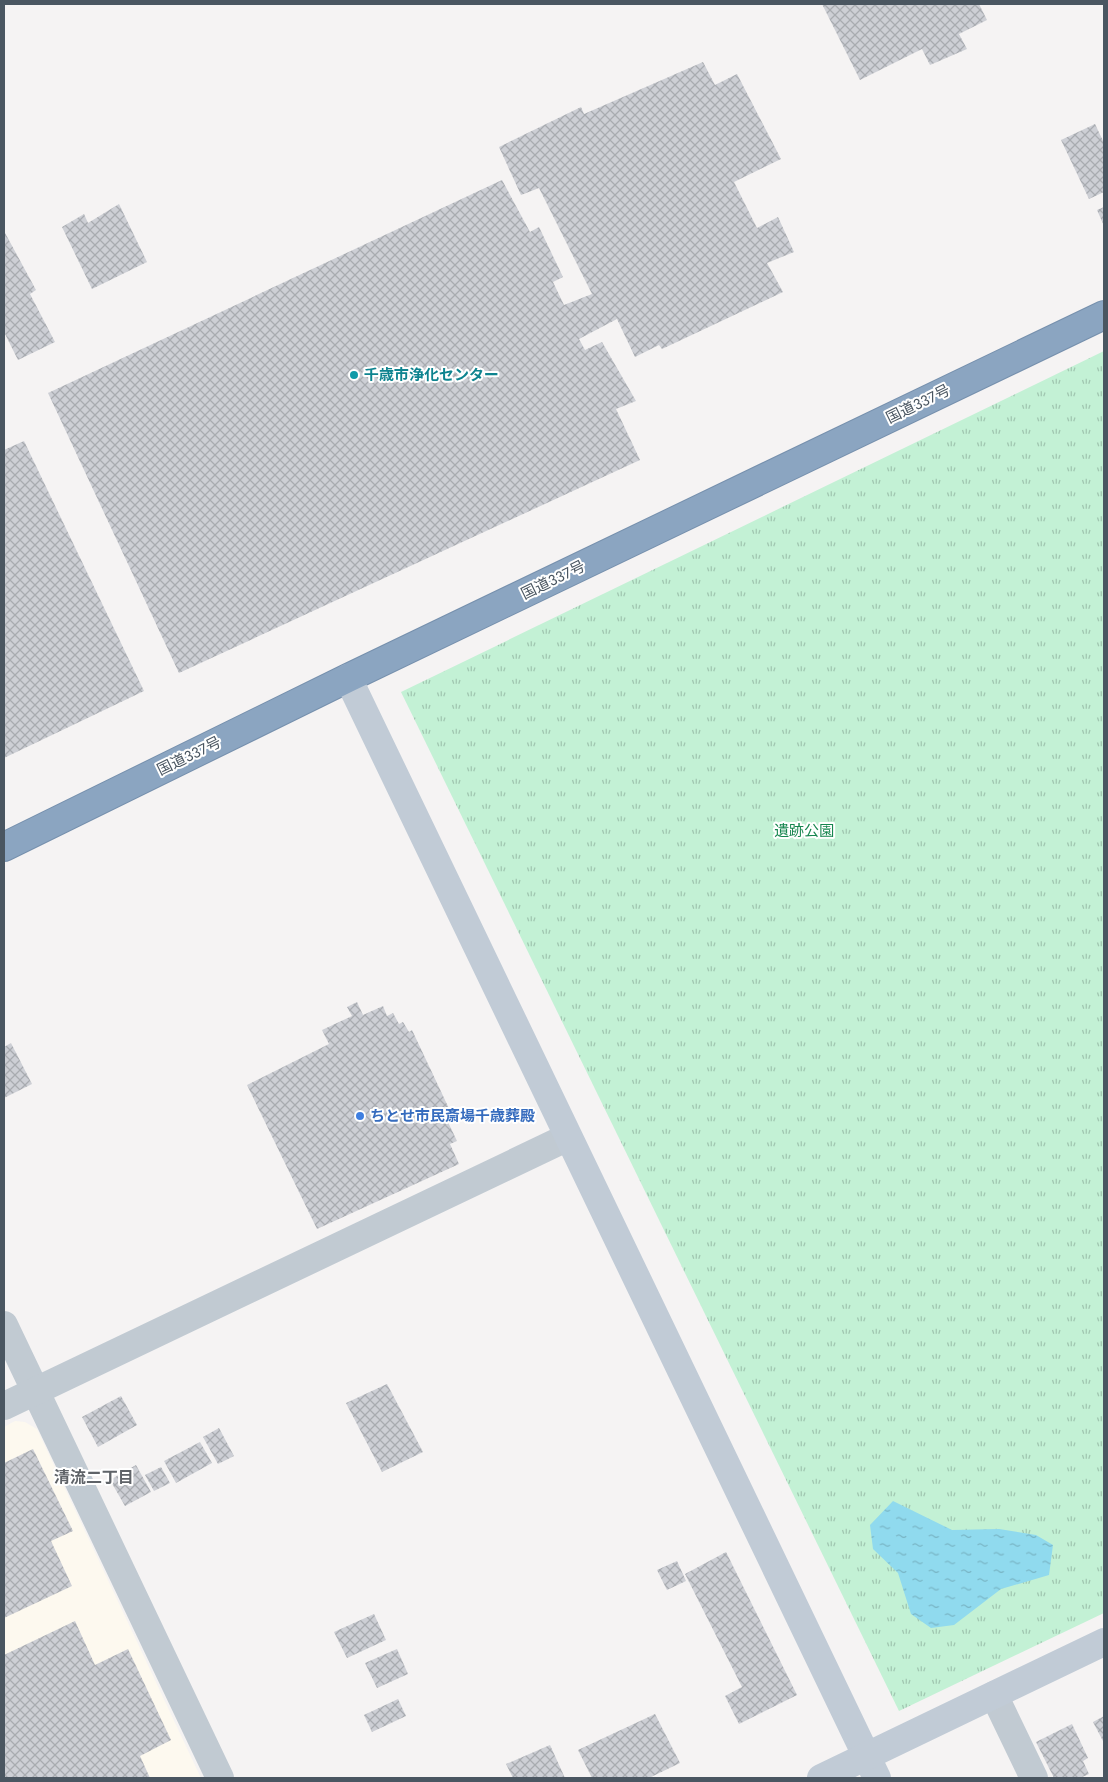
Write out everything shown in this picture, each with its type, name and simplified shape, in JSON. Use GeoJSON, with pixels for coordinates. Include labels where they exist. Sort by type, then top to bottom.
{"type":"FeatureCollection","features":[{"type":"Feature","properties":{"kind":"highway","name":"国道337号"},"geometry":{"type":"LineString","coordinates":[[4,847],[348,678],[1104,315]]}},
{"type":"Feature","properties":{"kind":"street"},"geometry":{"type":"LineString","coordinates":[[348,678],[871,1767]]}},
{"type":"Feature","properties":{"kind":"street"},"geometry":{"type":"LineString","coordinates":[[4,1406],[568,1137]]}},
{"type":"Feature","properties":{"kind":"street"},"geometry":{"type":"LineString","coordinates":[[4,1325],[220,1778]]}},
{"type":"Feature","properties":{"kind":"street"},"geometry":{"type":"LineString","coordinates":[[820,1778],[871,1767],[994,1695],[1104,1642]]}},
{"type":"Feature","properties":{"kind":"street"},"geometry":{"type":"LineString","coordinates":[[994,1695],[1034,1778]]}},
{"type":"Feature","properties":{"kind":"shaded area"},"geometry":{"type":"Polygon","coordinates":[[[15,1421],[25,1422],[37,1429],[201,1778],[4,1778],[4,1427],[15,1421]]]}},
{"type":"Feature","properties":{"kind":"green space","name":"遺跡公園"},"geometry":{"type":"Polygon","coordinates":[[[1104,351],[1104,1613],[899,1711],[401,692],[1104,351]]]}},
{"type":"Feature","properties":{"kind":"water"},"geometry":{"type":"Polygon","coordinates":[[[893,1501],[952,1530],[999,1529],[1036,1535],[1053,1545],[1049,1575],[1001,1589],[954,1625],[931,1628],[911,1614],[898,1573],[873,1549],[870,1525],[893,1501]]]}},
{"type":"Feature","properties":{"kind":"building"},"geometry":{"type":"Polygon","coordinates":[[[822,4],[979,4],[987,20],[959,34],[967,49],[930,65],[922,49],[860,80],[822,4]]]}},
{"type":"Feature","properties":{"kind":"building","name":"千歳市浄化センター"},"geometry":{"type":"Polygon","coordinates":[[[703,62],[715,85],[737,74],[781,159],[734,182],[757,228],[778,217],[794,252],[767,263],[783,292],[662,349],[659,345],[635,357],[617,319],[579,339],[585,350],[602,342],[636,401],[616,409],[640,460],[179,673],[48,393],[502,180],[530,232],[539,227],[563,277],[553,282],[564,305],[592,294],[539,188],[521,195],[499,147],[581,107],[584,114],[703,62]]]}},
{"type":"Feature","properties":{"kind":"building"},"geometry":{"type":"Polygon","coordinates":[[[1095,124],[1104,143],[1104,192],[1089,199],[1061,140],[1095,124]]]}},
{"type":"Feature","properties":{"kind":"building"},"geometry":{"type":"Polygon","coordinates":[[[119,204],[147,262],[92,289],[62,227],[84,214],[88,223],[119,204]]]}},
{"type":"Feature","properties":{"kind":"building"},"geometry":{"type":"Polygon","coordinates":[[[1104,207],[1104,226],[1097,210],[1104,207]]]}},
{"type":"Feature","properties":{"kind":"building"},"geometry":{"type":"Polygon","coordinates":[[[4,231],[36,290],[30,294],[55,342],[18,360],[4,332],[4,231]]]}},
{"type":"Feature","properties":{"kind":"building"},"geometry":{"type":"Polygon","coordinates":[[[24,441],[144,691],[4,758],[4,450],[24,441]]]}},
{"type":"Feature","properties":{"kind":"building"},"geometry":{"type":"Polygon","coordinates":[[[357,1002],[363,1015],[383,1006],[387,1016],[393,1013],[399,1024],[403,1022],[409,1032],[412,1030],[453,1117],[447,1120],[457,1141],[450,1144],[459,1164],[317,1229],[247,1085],[329,1044],[322,1030],[352,1016],[347,1007],[357,1002]]]}},
{"type":"Feature","properties":{"kind":"building"},"geometry":{"type":"Polygon","coordinates":[[[11,1043],[32,1084],[4,1098],[4,1047],[11,1043]]]}},
{"type":"Feature","properties":{"kind":"building"},"geometry":{"type":"Polygon","coordinates":[[[387,1384],[423,1452],[382,1472],[346,1403],[387,1384]]]}},
{"type":"Feature","properties":{"kind":"building"},"geometry":{"type":"Polygon","coordinates":[[[121,1396],[137,1425],[98,1447],[82,1417],[121,1396]]]}},
{"type":"Feature","properties":{"kind":"building"},"geometry":{"type":"Polygon","coordinates":[[[219,1428],[234,1456],[218,1464],[203,1437],[219,1428]]]}},
{"type":"Feature","properties":{"kind":"building"},"geometry":{"type":"Polygon","coordinates":[[[200,1442],[212,1463],[176,1483],[164,1461],[200,1442]]]}},
{"type":"Feature","properties":{"kind":"building"},"geometry":{"type":"Polygon","coordinates":[[[33,1449],[73,1531],[51,1541],[72,1586],[4,1618],[4,1463],[33,1449]]]}},
{"type":"Feature","properties":{"kind":"building"},"geometry":{"type":"Polygon","coordinates":[[[136,1465],[151,1492],[125,1506],[110,1480],[136,1465]]]}},
{"type":"Feature","properties":{"kind":"building"},"geometry":{"type":"Polygon","coordinates":[[[161,1467],[170,1483],[154,1491],[145,1475],[161,1467]]]}},
{"type":"Feature","properties":{"kind":"building"},"geometry":{"type":"Polygon","coordinates":[[[726,1552],[797,1695],[739,1724],[725,1696],[742,1687],[685,1574],[726,1552]]]}},
{"type":"Feature","properties":{"kind":"building"},"geometry":{"type":"Polygon","coordinates":[[[677,1561],[686,1581],[667,1590],[657,1570],[677,1561]]]}},
{"type":"Feature","properties":{"kind":"building"},"geometry":{"type":"Polygon","coordinates":[[[374,1614],[386,1640],[347,1658],[334,1632],[374,1614]]]}},
{"type":"Feature","properties":{"kind":"building"},"geometry":{"type":"Polygon","coordinates":[[[75,1621],[95,1665],[128,1649],[171,1740],[140,1756],[150,1778],[4,1778],[4,1655],[75,1621]]]}},
{"type":"Feature","properties":{"kind":"building"},"geometry":{"type":"Polygon","coordinates":[[[397,1649],[408,1674],[377,1688],[365,1663],[397,1649]]]}},
{"type":"Feature","properties":{"kind":"building"},"geometry":{"type":"Polygon","coordinates":[[[398,1699],[406,1716],[372,1732],[364,1715],[398,1699]]]}},
{"type":"Feature","properties":{"kind":"building"},"geometry":{"type":"Polygon","coordinates":[[[655,1714],[680,1763],[649,1778],[592,1778],[578,1750],[655,1714]]]}},
{"type":"Feature","properties":{"kind":"building"},"geometry":{"type":"Polygon","coordinates":[[[1104,1716],[1104,1743],[1093,1722],[1104,1716]]]}},
{"type":"Feature","properties":{"kind":"building"},"geometry":{"type":"Polygon","coordinates":[[[1072,1724],[1088,1758],[1083,1761],[1089,1774],[1080,1778],[1054,1778],[1036,1742],[1072,1724]]]}},
{"type":"Feature","properties":{"kind":"building"},"geometry":{"type":"Polygon","coordinates":[[[550,1745],[565,1778],[513,1778],[506,1764],[550,1745]]]}},
{"type":"Feature","properties":{"kind":"place","name":"千歳市浄化センター"},"geometry":{"type":"Point","coordinates":[354,375]}},
{"type":"Feature","properties":{"kind":"place","name":"ちとせ市民斎場千歳葬殿"},"geometry":{"type":"Point","coordinates":[360,1116]}},
{"type":"Feature","properties":{"kind":"district","name":"清流二丁目"},"geometry":{"type":"Point","coordinates":[94,1477]}}]}
